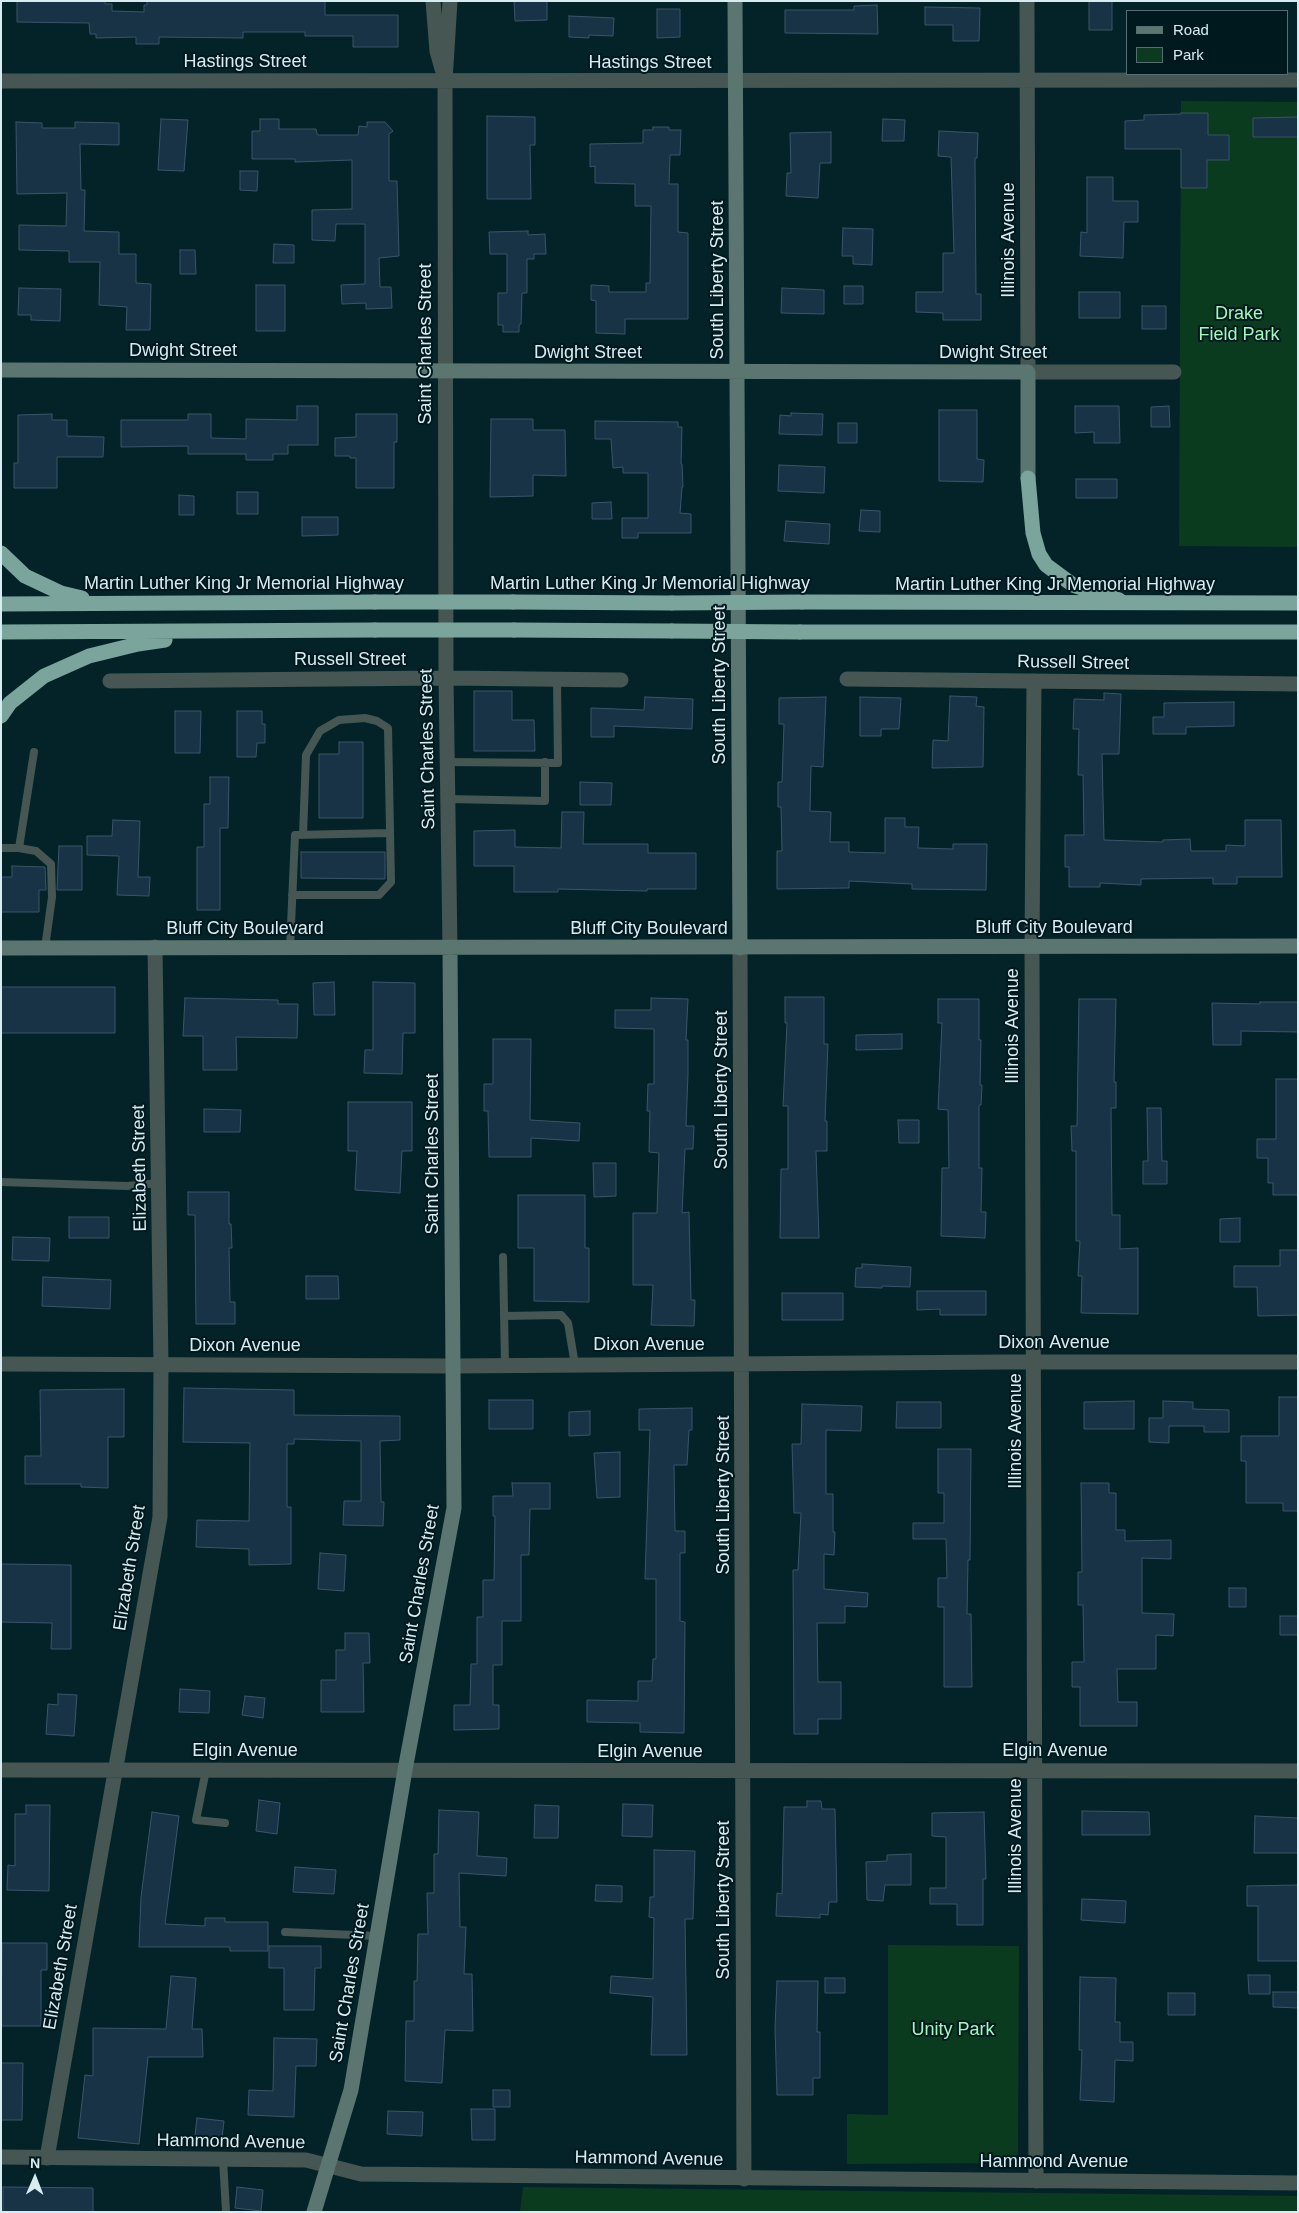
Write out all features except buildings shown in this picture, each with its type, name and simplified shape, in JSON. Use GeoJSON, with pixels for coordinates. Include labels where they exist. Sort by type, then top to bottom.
{"type":"FeatureCollection","features":[{"type":"Feature","properties":{"kind":"highway"},"geometry":{"type":"LineString","coordinates":[[1028,478],[1032,533],[1039,554],[1046,565],[1073,585],[1135,604]]}},
{"type":"Feature","properties":{"kind":"highway"},"geometry":{"type":"LineString","coordinates":[[1,553],[25,576],[61,593],[108,604]]}},
{"type":"Feature","properties":{"kind":"highway","name":"Martin Luther King Jr Memorial Highway"},"geometry":{"type":"LineString","coordinates":[[1,604],[375,602],[1298,603]]}},
{"type":"Feature","properties":{"kind":"highway"},"geometry":{"type":"LineString","coordinates":[[1,632],[514,630],[1298,632]]}},
{"type":"Feature","properties":{"kind":"highway"},"geometry":{"type":"LineString","coordinates":[[1,716],[10,703],[44,676],[89,656],[138,644],[216,632]]}},
{"type":"Feature","properties":{"kind":"main road","name":"South Liberty Street"},"geometry":{"type":"LineString","coordinates":[[735,1],[740,948]]}},
{"type":"Feature","properties":{"kind":"main road","name":"Dwight Street"},"geometry":{"type":"LineString","coordinates":[[1,370],[1028,372]]}},
{"type":"Feature","properties":{"kind":"main road","name":"Illinois Avenue"},"geometry":{"type":"LineString","coordinates":[[1028,372],[1028,478]]}},
{"type":"Feature","properties":{"kind":"main road","name":"Bluff City Boulevard"},"geometry":{"type":"LineString","coordinates":[[1,948],[1298,946]]}},
{"type":"Feature","properties":{"kind":"main road","name":"Saint Charles Street"},"geometry":{"type":"LineString","coordinates":[[314,2212],[351,2090],[405,1770],[454,1508],[450,948]]}},
{"type":"Feature","properties":{"kind":"street","name":"Saint Charles Street"},"geometry":{"type":"LineString","coordinates":[[433,1],[437,50],[444,81]]}},
{"type":"Feature","properties":{"kind":"street","name":"Saint Charles Street"},"geometry":{"type":"LineString","coordinates":[[450,1],[444,81],[446,678],[450,948]]}},
{"type":"Feature","properties":{"kind":"street","name":"Illinois Avenue"},"geometry":{"type":"LineString","coordinates":[[1027,1],[1028,372]]}},
{"type":"Feature","properties":{"kind":"street","name":"Hastings Street"},"geometry":{"type":"LineString","coordinates":[[1,81],[1298,80]]}},
{"type":"Feature","properties":{"kind":"street","name":"Dwight Street"},"geometry":{"type":"LineString","coordinates":[[1028,372],[1174,372]]}},
{"type":"Feature","properties":{"kind":"street","name":"Russell Street"},"geometry":{"type":"LineString","coordinates":[[110,681],[446,678],[621,680]]}},
{"type":"Feature","properties":{"kind":"street","name":"Russell Street"},"geometry":{"type":"LineString","coordinates":[[847,679],[1298,684]]}},
{"type":"Feature","properties":{"kind":"street","name":"Illinois Avenue"},"geometry":{"type":"LineString","coordinates":[[1034,681],[1032,946],[1036,2181]]}},
{"type":"Feature","properties":{"kind":"street","name":"Elizabeth Street"},"geometry":{"type":"LineString","coordinates":[[47,2158],[160,1517],[161,1364],[156,947]]}},
{"type":"Feature","properties":{"kind":"street","name":"South Liberty Street"},"geometry":{"type":"LineString","coordinates":[[740,948],[743,1363],[742,1772],[744,2179]]}},
{"type":"Feature","properties":{"kind":"street","name":"Dixon Avenue"},"geometry":{"type":"LineString","coordinates":[[1,1364],[453,1366],[1034,1361],[1298,1362]]}},
{"type":"Feature","properties":{"kind":"street","name":"Elgin Avenue"},"geometry":{"type":"LineString","coordinates":[[1,1770],[1298,1771]]}},
{"type":"Feature","properties":{"kind":"street","name":"Hammond Avenue"},"geometry":{"type":"LineString","coordinates":[[1,2157],[306,2160],[361,2174],[1298,2183]]}},
{"type":"Feature","properties":{"kind":"lane"},"geometry":{"type":"LineString","coordinates":[[447,762],[558,763],[557,680]]}},
{"type":"Feature","properties":{"kind":"lane"},"geometry":{"type":"LineString","coordinates":[[292,895],[379,895],[391,882],[388,728],[377,721],[364,718],[339,720],[320,731],[306,755],[303,835]]}},
{"type":"Feature","properties":{"kind":"lane"},"geometry":{"type":"LineString","coordinates":[[19,848],[34,752]]}},
{"type":"Feature","properties":{"kind":"lane"},"geometry":{"type":"LineString","coordinates":[[448,799],[545,801],[545,762]]}},
{"type":"Feature","properties":{"kind":"lane"},"geometry":{"type":"LineString","coordinates":[[290,948],[295,835],[389,833]]}},
{"type":"Feature","properties":{"kind":"lane"},"geometry":{"type":"LineString","coordinates":[[1,848],[19,848],[36,851],[51,864],[52,897],[44,948]]}},
{"type":"Feature","properties":{"kind":"lane"},"geometry":{"type":"LineString","coordinates":[[1,1182],[127,1186],[159,1183]]}},
{"type":"Feature","properties":{"kind":"lane"},"geometry":{"type":"LineString","coordinates":[[504,1257],[505,1365]]}},
{"type":"Feature","properties":{"kind":"lane"},"geometry":{"type":"LineString","coordinates":[[504,1316],[561,1315],[568,1323],[575,1365]]}},
{"type":"Feature","properties":{"kind":"lane"},"geometry":{"type":"LineString","coordinates":[[206,1770],[196,1820],[225,1824]]}},
{"type":"Feature","properties":{"kind":"lane"},"geometry":{"type":"LineString","coordinates":[[285,1932],[377,1936]]}},
{"type":"Feature","properties":{"kind":"lane"},"geometry":{"type":"LineString","coordinates":[[223,2159],[226,2212]]}},
{"type":"Feature","properties":{"kind":"green space","name":"Drake Field Park"},"geometry":{"type":"Polygon","coordinates":[[[1181,101],[1298,102],[1298,547],[1179,546],[1181,101]]]}},
{"type":"Feature","properties":{"kind":"green space","name":"Unity Park"},"geometry":{"type":"Polygon","coordinates":[[[888,1945],[1019,1946],[1018,2152],[1016,2158],[1011,2163],[847,2164],[847,2114],[888,2115],[888,1945]]]}},
{"type":"Feature","properties":{"kind":"green space"},"geometry":{"type":"Polygon","coordinates":[[[523,2187],[1298,2196],[1298,2212],[520,2212],[523,2187]]]}}]}
